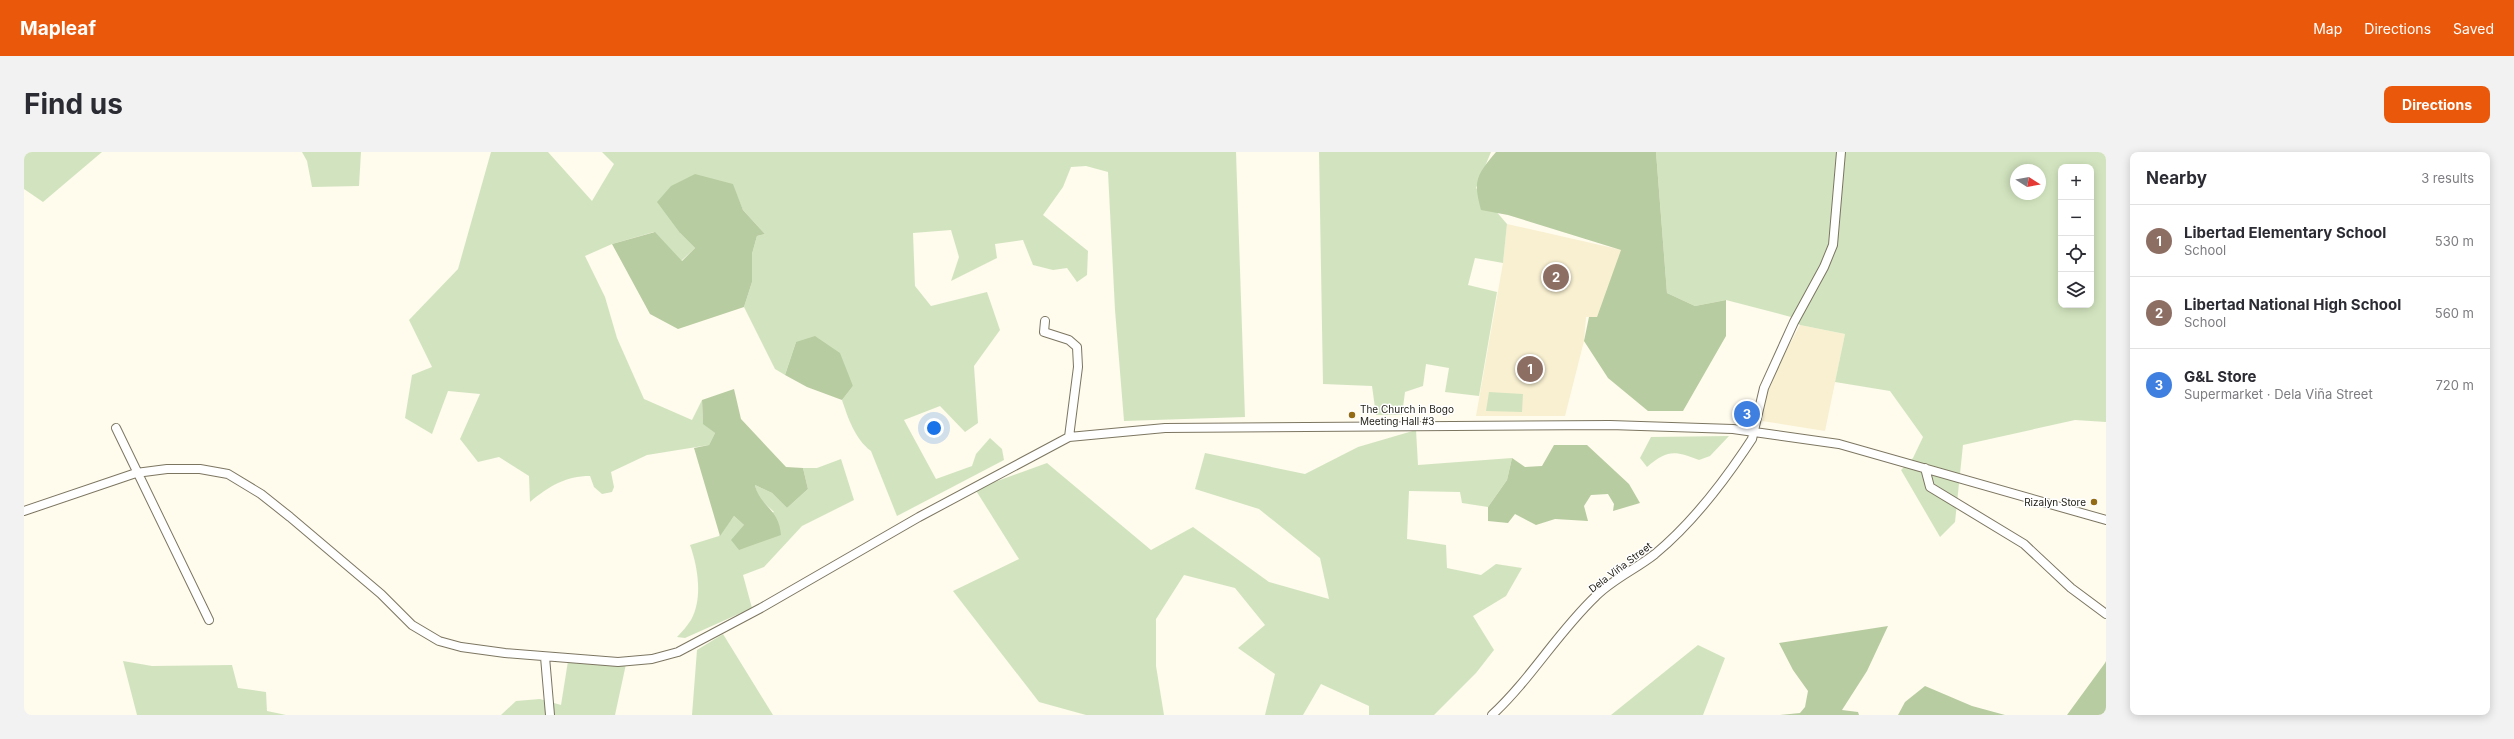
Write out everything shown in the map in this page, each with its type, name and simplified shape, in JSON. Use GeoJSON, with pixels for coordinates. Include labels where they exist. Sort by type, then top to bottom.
{"type":"FeatureCollection","features":[{"type":"Feature","properties":{"kind":"street","name":"Dela Viña Street"},"geometry":{"type":"LineString","coordinates":[[1492,715],[1524,683],[1566,627],[1596,595],[1654,555],[1684,528],[1730,471],[1752,439],[1764,388],[1794,322],[1824,268],[1833,245],[1841,152]]}},
{"type":"Feature","properties":{"kind":"street"},"geometry":{"type":"LineString","coordinates":[[1045,321],[1044,332],[1069,340],[1077,347],[1078,367],[1070,437]]}},
{"type":"Feature","properties":{"kind":"street"},"geometry":{"type":"LineString","coordinates":[[24,511],[136,473],[167,469],[200,469],[228,474],[261,494],[290,517],[381,594],[412,626],[439,641],[461,647],[545,657],[618,662],[652,659],[678,652],[761,608],[919,516],[1070,437],[1165,428],[1610,425],[1753,431],[1839,444],[2106,520]]}},
{"type":"Feature","properties":{"kind":"street"},"geometry":{"type":"LineString","coordinates":[[116,428],[136,473],[208,620]]}},
{"type":"Feature","properties":{"kind":"street"},"geometry":{"type":"LineString","coordinates":[[1924,468],[1930,487],[2024,544],[2071,588],[2106,614]]}},
{"type":"Feature","properties":{"kind":"street"},"geometry":{"type":"LineString","coordinates":[[545,657],[550,715]]}},
{"type":"Feature","properties":{"kind":"shaded area"},"geometry":{"type":"Polygon","coordinates":[[[1507,224],[1622,250],[1597,317],[1586,317],[1584,341],[1565,416],[1476,416],[1503,263],[1507,224]]]}},
{"type":"Feature","properties":{"kind":"shaded area"},"geometry":{"type":"Polygon","coordinates":[[[1800,325],[1845,334],[1825,431],[1762,421],[1767,391],[1774,373],[1800,325]]]}},
{"type":"Feature","properties":{"kind":"green space"},"geometry":{"type":"Polygon","coordinates":[[[24,152],[102,152],[43,202],[24,189],[24,152]]]}},
{"type":"Feature","properties":{"kind":"green space"},"geometry":{"type":"Polygon","coordinates":[[[302,152],[361,152],[359,186],[312,187],[307,161],[302,152]]]}},
{"type":"Feature","properties":{"kind":"green space"},"geometry":{"type":"Polygon","coordinates":[[[491,152],[548,152],[592,201],[614,164],[602,152],[1236,152],[1245,417],[1124,421],[1115,310],[1108,172],[1086,166],[1071,167],[1063,187],[1043,215],[1088,251],[1087,275],[1077,282],[1067,268],[1053,270],[1033,265],[1023,240],[995,244],[997,258],[951,281],[959,257],[951,230],[913,233],[915,286],[931,306],[987,292],[1000,330],[974,366],[978,423],[965,432],[940,406],[904,420],[936,479],[972,466],[976,454],[990,438],[1002,449],[1004,460],[897,516],[871,451],[856,434],[844,407],[842,400],[853,386],[796,342],[785,375],[775,369],[744,307],[752,282],[752,254],[757,236],[765,234],[743,210],[732,184],[680,233],[695,248],[681,261],[654,232],[612,244],[585,256],[605,297],[617,338],[644,399],[692,420],[702,400],[703,423],[715,433],[709,445],[647,455],[611,472],[614,487],[612,492],[602,494],[594,487],[590,476],[581,476],[558,483],[544,491],[530,502],[529,476],[499,457],[478,462],[460,439],[480,394],[448,391],[432,434],[405,418],[412,375],[432,367],[409,320],[458,269],[491,152]]]}},
{"type":"Feature","properties":{"kind":"green space"},"geometry":{"type":"Polygon","coordinates":[[[1319,152],[1491,152],[1476,188],[1507,224],[1503,263],[1475,258],[1468,285],[1497,292],[1479,396],[1445,392],[1449,368],[1426,364],[1423,386],[1405,392],[1402,415],[1376,415],[1372,386],[1323,384],[1319,152]]]}},
{"type":"Feature","properties":{"kind":"green space"},"geometry":{"type":"Polygon","coordinates":[[[1496,152],[1656,152],[1667,293],[1695,306],[1726,300],[1726,336],[1683,411],[1648,411],[1608,378],[1584,341],[1589,317],[1597,317],[1621,250],[1508,215],[1481,210],[1477,192],[1478,179],[1484,167],[1496,152]]]}},
{"type":"Feature","properties":{"kind":"green space"},"geometry":{"type":"Polygon","coordinates":[[[1656,152],[2106,152],[2106,422],[2075,420],[1963,445],[1955,522],[1940,537],[1901,470],[1913,458],[1923,437],[1890,391],[1835,382],[1845,334],[1800,325],[1791,317],[1726,300],[1695,306],[1667,293],[1656,152]]]}},
{"type":"Feature","properties":{"kind":"green space"},"geometry":{"type":"Polygon","coordinates":[[[695,174],[733,184],[743,210],[765,234],[757,236],[752,254],[752,282],[744,307],[678,329],[650,314],[612,244],[655,232],[682,261],[695,248],[680,233],[657,202],[671,186],[695,174]]]}},
{"type":"Feature","properties":{"kind":"green space"},"geometry":{"type":"Polygon","coordinates":[[[815,336],[840,353],[853,386],[842,400],[807,387],[785,375],[796,342],[815,336]]]}},
{"type":"Feature","properties":{"kind":"green space"},"geometry":{"type":"Polygon","coordinates":[[[734,389],[741,419],[786,467],[803,468],[808,489],[787,508],[772,493],[755,485],[757,492],[777,519],[780,526],[781,535],[739,550],[731,540],[744,525],[734,516],[720,536],[694,448],[709,445],[715,433],[703,424],[702,400],[734,389]]]}},
{"type":"Feature","properties":{"kind":"green space"},"geometry":{"type":"Polygon","coordinates":[[[1489,392],[1523,394],[1522,412],[1486,411],[1489,392]]]}},
{"type":"Feature","properties":{"kind":"green space"},"geometry":{"type":"Polygon","coordinates":[[[1416,430],[1418,465],[1512,458],[1507,480],[1488,507],[1462,503],[1460,492],[1409,491],[1407,539],[1446,545],[1447,568],[1481,575],[1496,564],[1522,568],[1506,596],[1473,616],[1494,650],[1476,673],[1434,715],[1369,715],[1369,706],[1321,684],[1303,715],[1265,715],[1275,674],[1238,648],[1265,625],[1235,588],[1184,575],[1156,619],[1156,666],[1164,715],[1086,715],[1039,702],[953,591],[1019,559],[975,489],[1047,463],[1151,550],[1193,527],[1269,582],[1329,599],[1320,558],[1259,509],[1195,489],[1205,453],[1305,474],[1358,447],[1416,430]]]}},
{"type":"Feature","properties":{"kind":"green space"},"geometry":{"type":"Polygon","coordinates":[[[1729,436],[1710,456],[1699,460],[1672,453],[1661,457],[1647,467],[1640,458],[1651,437],[1729,436]]]}},
{"type":"Feature","properties":{"kind":"green space"},"geometry":{"type":"Polygon","coordinates":[[[1554,445],[1587,445],[1629,484],[1640,503],[1613,511],[1614,504],[1608,494],[1591,495],[1584,506],[1588,521],[1555,519],[1536,525],[1515,514],[1508,523],[1488,521],[1488,507],[1507,480],[1512,458],[1525,467],[1542,466],[1554,445]]]}},
{"type":"Feature","properties":{"kind":"green space"},"geometry":{"type":"Polygon","coordinates":[[[841,459],[854,500],[802,526],[764,567],[743,575],[752,608],[685,638],[677,637],[691,620],[697,603],[697,573],[690,545],[719,536],[734,516],[744,525],[774,512],[758,497],[755,485],[772,493],[787,508],[808,489],[803,468],[817,468],[841,459]]]}},
{"type":"Feature","properties":{"kind":"green space"},"geometry":{"type":"Polygon","coordinates":[[[1888,626],[1867,671],[1842,710],[1858,712],[1859,715],[1780,715],[1800,713],[1805,707],[1808,691],[1793,670],[1779,643],[1888,626]]]}},
{"type":"Feature","properties":{"kind":"green space"},"geometry":{"type":"Polygon","coordinates":[[[723,634],[773,715],[692,715],[697,650],[723,634]]]}},
{"type":"Feature","properties":{"kind":"green space"},"geometry":{"type":"Polygon","coordinates":[[[1698,645],[1725,658],[1703,715],[1611,715],[1698,645]]]}},
{"type":"Feature","properties":{"kind":"green space"},"geometry":{"type":"Polygon","coordinates":[[[123,661],[152,666],[232,665],[238,688],[266,692],[267,711],[286,715],[137,715],[123,661]]]}},
{"type":"Feature","properties":{"kind":"green space"},"geometry":{"type":"Polygon","coordinates":[[[568,661],[626,664],[615,715],[501,715],[516,701],[540,699],[561,705],[568,661]]]}},
{"type":"Feature","properties":{"kind":"green space"},"geometry":{"type":"Polygon","coordinates":[[[2106,661],[2106,715],[2067,715],[2105,663],[2106,661]]]}},
{"type":"Feature","properties":{"kind":"green space"},"geometry":{"type":"Polygon","coordinates":[[[1925,686],[1972,706],[2005,715],[1898,715],[1905,702],[1925,686]]]}},
{"type":"Feature","properties":{"kind":"place","name":"Libertad National High School"},"geometry":{"type":"Point","coordinates":[1556,277]}},
{"type":"Feature","properties":{"kind":"place","name":"Libertad Elementary School"},"geometry":{"type":"Point","coordinates":[1530,369]}},
{"type":"Feature","properties":{"kind":"place","name":"G&L Store"},"geometry":{"type":"Point","coordinates":[1747,414]}},
{"type":"Feature","properties":{"kind":"place","name":"The Church in Bogo Meeting Hall #3"},"geometry":{"type":"Point","coordinates":[1352,415]}},
{"type":"Feature","properties":{"kind":"place","name":"Rizalyn Store"},"geometry":{"type":"Point","coordinates":[2094,502]}}]}
